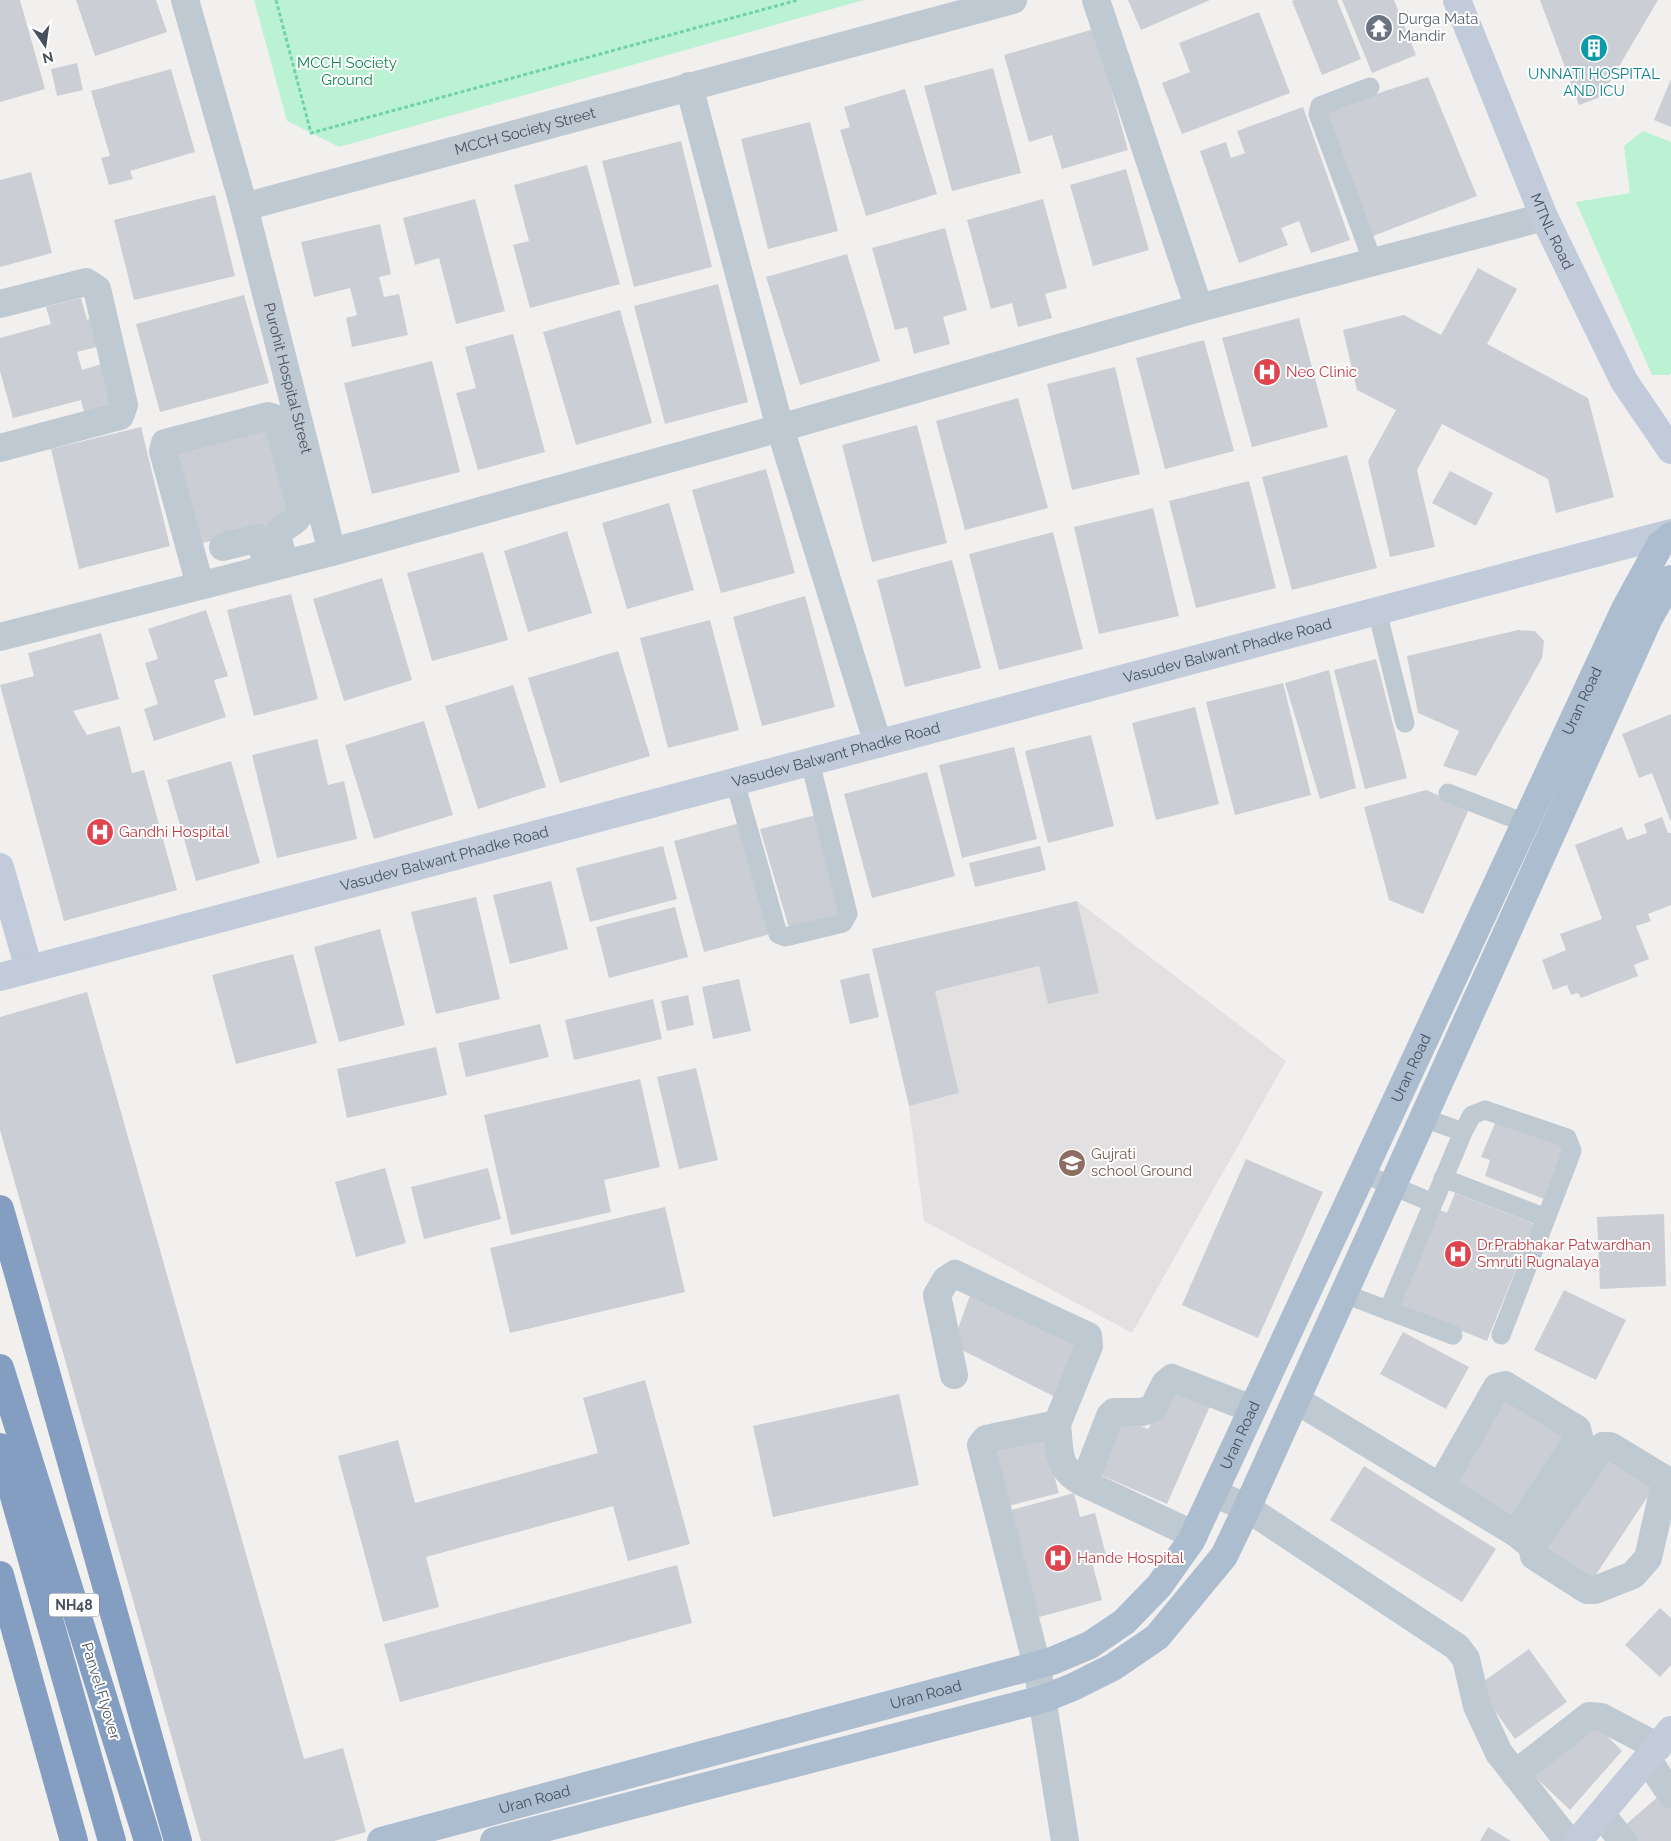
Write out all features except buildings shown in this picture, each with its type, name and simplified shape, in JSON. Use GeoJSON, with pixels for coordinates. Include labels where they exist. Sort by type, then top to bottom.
{"type":"FeatureCollection","features":[{"type":"Feature","properties":{"kind":"highway"},"geometry":{"type":"LineString","coordinates":[[0,1209],[178,1841]]}},
{"type":"Feature","properties":{"kind":"highway","name":"Panvel Flyover"},"geometry":{"type":"LineString","coordinates":[[0,1368],[148,1841]]}},
{"type":"Feature","properties":{"kind":"highway","name":"Panvel Flyover"},"geometry":{"type":"LineString","coordinates":[[0,1447],[112,1841]]}},
{"type":"Feature","properties":{"kind":"highway"},"geometry":{"type":"LineString","coordinates":[[0,1575],[74,1841]]}},
{"type":"Feature","properties":{"kind":"main road","name":"Uran Road"},"geometry":{"type":"LineString","coordinates":[[381,1841],[1037,1666],[1090,1646],[1124,1622],[1159,1586],[1194,1535],[1625,609],[1660,545],[1671,535]]}},
{"type":"Feature","properties":{"kind":"main road","name":"Uran Road"},"geometry":{"type":"LineString","coordinates":[[494,1841],[1043,1699],[1072,1688],[1113,1667],[1158,1637],[1224,1556],[1345,1294],[1648,620],[1671,579]]}},
{"type":"Feature","properties":{"kind":"street"},"geometry":{"type":"LineString","coordinates":[[184,0],[244,206]]}},
{"type":"Feature","properties":{"kind":"street","name":"MCCH Society Street"},"geometry":{"type":"LineString","coordinates":[[244,206],[1013,0]]}},
{"type":"Feature","properties":{"kind":"street"},"geometry":{"type":"LineString","coordinates":[[1096,0],[1199,308]]}},
{"type":"Feature","properties":{"kind":"street","name":"MTNL Road"},"geometry":{"type":"LineString","coordinates":[[1457,0],[1544,217],[1624,381],[1671,450]]}},
{"type":"Feature","properties":{"kind":"street"},"geometry":{"type":"LineString","coordinates":[[689,86],[780,428],[878,744]]}},
{"type":"Feature","properties":{"kind":"street","name":"Purohit Hospital Street"},"geometry":{"type":"LineString","coordinates":[[244,206],[289,424],[332,552]]}},
{"type":"Feature","properties":{"kind":"street"},"geometry":{"type":"LineString","coordinates":[[0,636],[332,552],[780,428],[1199,308],[1544,217]]}},
{"type":"Feature","properties":{"kind":"street"},"geometry":{"type":"LineString","coordinates":[[0,304],[86,282],[97,290],[124,405],[120,416],[0,448]]}},
{"type":"Feature","properties":{"kind":"street"},"geometry":{"type":"LineString","coordinates":[[200,585],[163,451],[165,443],[268,416],[289,424],[301,510],[298,519],[280,531],[277,536],[276,566]]}},
{"type":"Feature","properties":{"kind":"street","name":"Vasudev Balwant Phadke Road"},"geometry":{"type":"LineString","coordinates":[[0,977],[1377,611],[1671,535]]}},
{"type":"Feature","properties":{"kind":"street"},"geometry":{"type":"LineString","coordinates":[[222,547],[258,538],[276,566]]}},
{"type":"Feature","properties":{"kind":"street"},"geometry":{"type":"LineString","coordinates":[[0,867],[29,969]]}},
{"type":"Feature","properties":{"kind":"street"},"geometry":{"type":"LineString","coordinates":[[954,1375],[937,1295],[946,1280],[955,1274],[1088,1336],[1089,1346],[1057,1424],[1062,1464],[1070,1475],[1084,1483],[1194,1535]]}},
{"type":"Feature","properties":{"kind":"street"},"geometry":{"type":"LineString","coordinates":[[1084,1483],[1110,1416],[1114,1412],[1142,1412],[1153,1408],[1165,1384],[1172,1378],[1252,1408]]}},
{"type":"Feature","properties":{"kind":"street"},"geometry":{"type":"LineString","coordinates":[[1440,1487],[1497,1387],[1505,1385],[1577,1429],[1579,1437],[1524,1540]]}},
{"type":"Feature","properties":{"kind":"street"},"geometry":{"type":"LineString","coordinates":[[1296,1400],[1524,1540],[1534,1556],[1587,1590],[1595,1590],[1633,1575],[1648,1558],[1664,1488],[1663,1478],[1610,1446],[1603,1446],[1524,1540]]}},
{"type":"Feature","properties":{"kind":"street"},"geometry":{"type":"LineString","coordinates":[[1057,1424],[986,1439],[982,1445],[1037,1666],[1065,1841]]}},
{"type":"Feature","properties":{"kind":"street"},"geometry":{"type":"LineString","coordinates":[[1214,1493],[1247,1508],[1458,1647],[1466,1659],[1477,1706],[1499,1753],[1568,1841]]}},
{"type":"Feature","properties":{"kind":"street"},"geometry":{"type":"LineString","coordinates":[[1515,1774],[1589,1716],[1601,1717],[1659,1745]]}},
{"type":"Feature","properties":{"kind":"street"},"geometry":{"type":"LineString","coordinates":[[1659,1745],[1671,1794]]}},
{"type":"Feature","properties":{"kind":"street"},"geometry":{"type":"LineString","coordinates":[[1578,1841],[1659,1745]]}},
{"type":"Feature","properties":{"kind":"street"},"geometry":{"type":"LineString","coordinates":[[1601,1814],[1623,1841]]}},
{"type":"Feature","properties":{"kind":"lane"},"geometry":{"type":"LineString","coordinates":[[1370,87],[1320,106],[1318,114],[1373,262]]}},
{"type":"Feature","properties":{"kind":"lane"},"geometry":{"type":"LineString","coordinates":[[1377,611],[1405,722]]}},
{"type":"Feature","properties":{"kind":"lane"},"geometry":{"type":"LineString","coordinates":[[735,782],[778,934],[785,937],[843,923],[848,914],[810,762]]}},
{"type":"Feature","properties":{"kind":"lane"},"geometry":{"type":"LineString","coordinates":[[1448,793],[1525,823]]}},
{"type":"Feature","properties":{"kind":"lane"},"geometry":{"type":"LineString","coordinates":[[1388,1311],[1462,1132],[1472,1115],[1485,1110],[1567,1138],[1572,1151],[1501,1335]]}},
{"type":"Feature","properties":{"kind":"lane"},"geometry":{"type":"LineString","coordinates":[[1424,1118],[1462,1132]]}},
{"type":"Feature","properties":{"kind":"lane"},"geometry":{"type":"LineString","coordinates":[[1362,1173],[1433,1203]]}},
{"type":"Feature","properties":{"kind":"lane"},"geometry":{"type":"LineString","coordinates":[[1443,1178],[1546,1218]]}},
{"type":"Feature","properties":{"kind":"lane"},"geometry":{"type":"LineString","coordinates":[[1345,1294],[1453,1335]]}},
{"type":"Feature","properties":{"kind":"path"},"geometry":{"type":"LineString","coordinates":[[276,0],[311,133],[798,0]]}},
{"type":"Feature","properties":{"kind":"shaded area","name":"Gujrati school Ground"},"geometry":{"type":"Polygon","coordinates":[[[1077,901],[1286,1061],[1132,1333],[924,1221],[909,1106],[959,1093],[935,991],[1039,966],[1048,1004],[1098,993],[1077,901]]]}},
{"type":"Feature","properties":{"kind":"green space","name":"MCCH Society Ground"},"geometry":{"type":"Polygon","coordinates":[[[254,0],[864,0],[339,147],[287,121],[254,0]]]}},
{"type":"Feature","properties":{"kind":"green space"},"geometry":{"type":"Polygon","coordinates":[[[1643,131],[1671,142],[1671,373],[1669,375],[1652,375],[1576,202],[1630,193],[1624,146],[1643,131]]]}},
{"type":"Feature","properties":{"kind":"place","name":"Durga Mata Mandir"},"geometry":{"type":"Point","coordinates":[1379,28]}},
{"type":"Feature","properties":{"kind":"place","name":"UNNATI HOSPITAL AND ICU"},"geometry":{"type":"Point","coordinates":[1594,48]}},
{"type":"Feature","properties":{"kind":"place","name":"Neo Clinic"},"geometry":{"type":"Point","coordinates":[1267,372]}},
{"type":"Feature","properties":{"kind":"place","name":"Gandhi Hospital"},"geometry":{"type":"Point","coordinates":[100,832]}},
{"type":"Feature","properties":{"kind":"place","name":"Gujrati school Ground"},"geometry":{"type":"Point","coordinates":[1072,1163]}},
{"type":"Feature","properties":{"kind":"place","name":"Dr.Prabhakar Patwardhan Smruti Rugnalaya"},"geometry":{"type":"Point","coordinates":[1458,1254]}},
{"type":"Feature","properties":{"kind":"place","name":"Hande Hospital"},"geometry":{"type":"Point","coordinates":[1058,1558]}}]}
